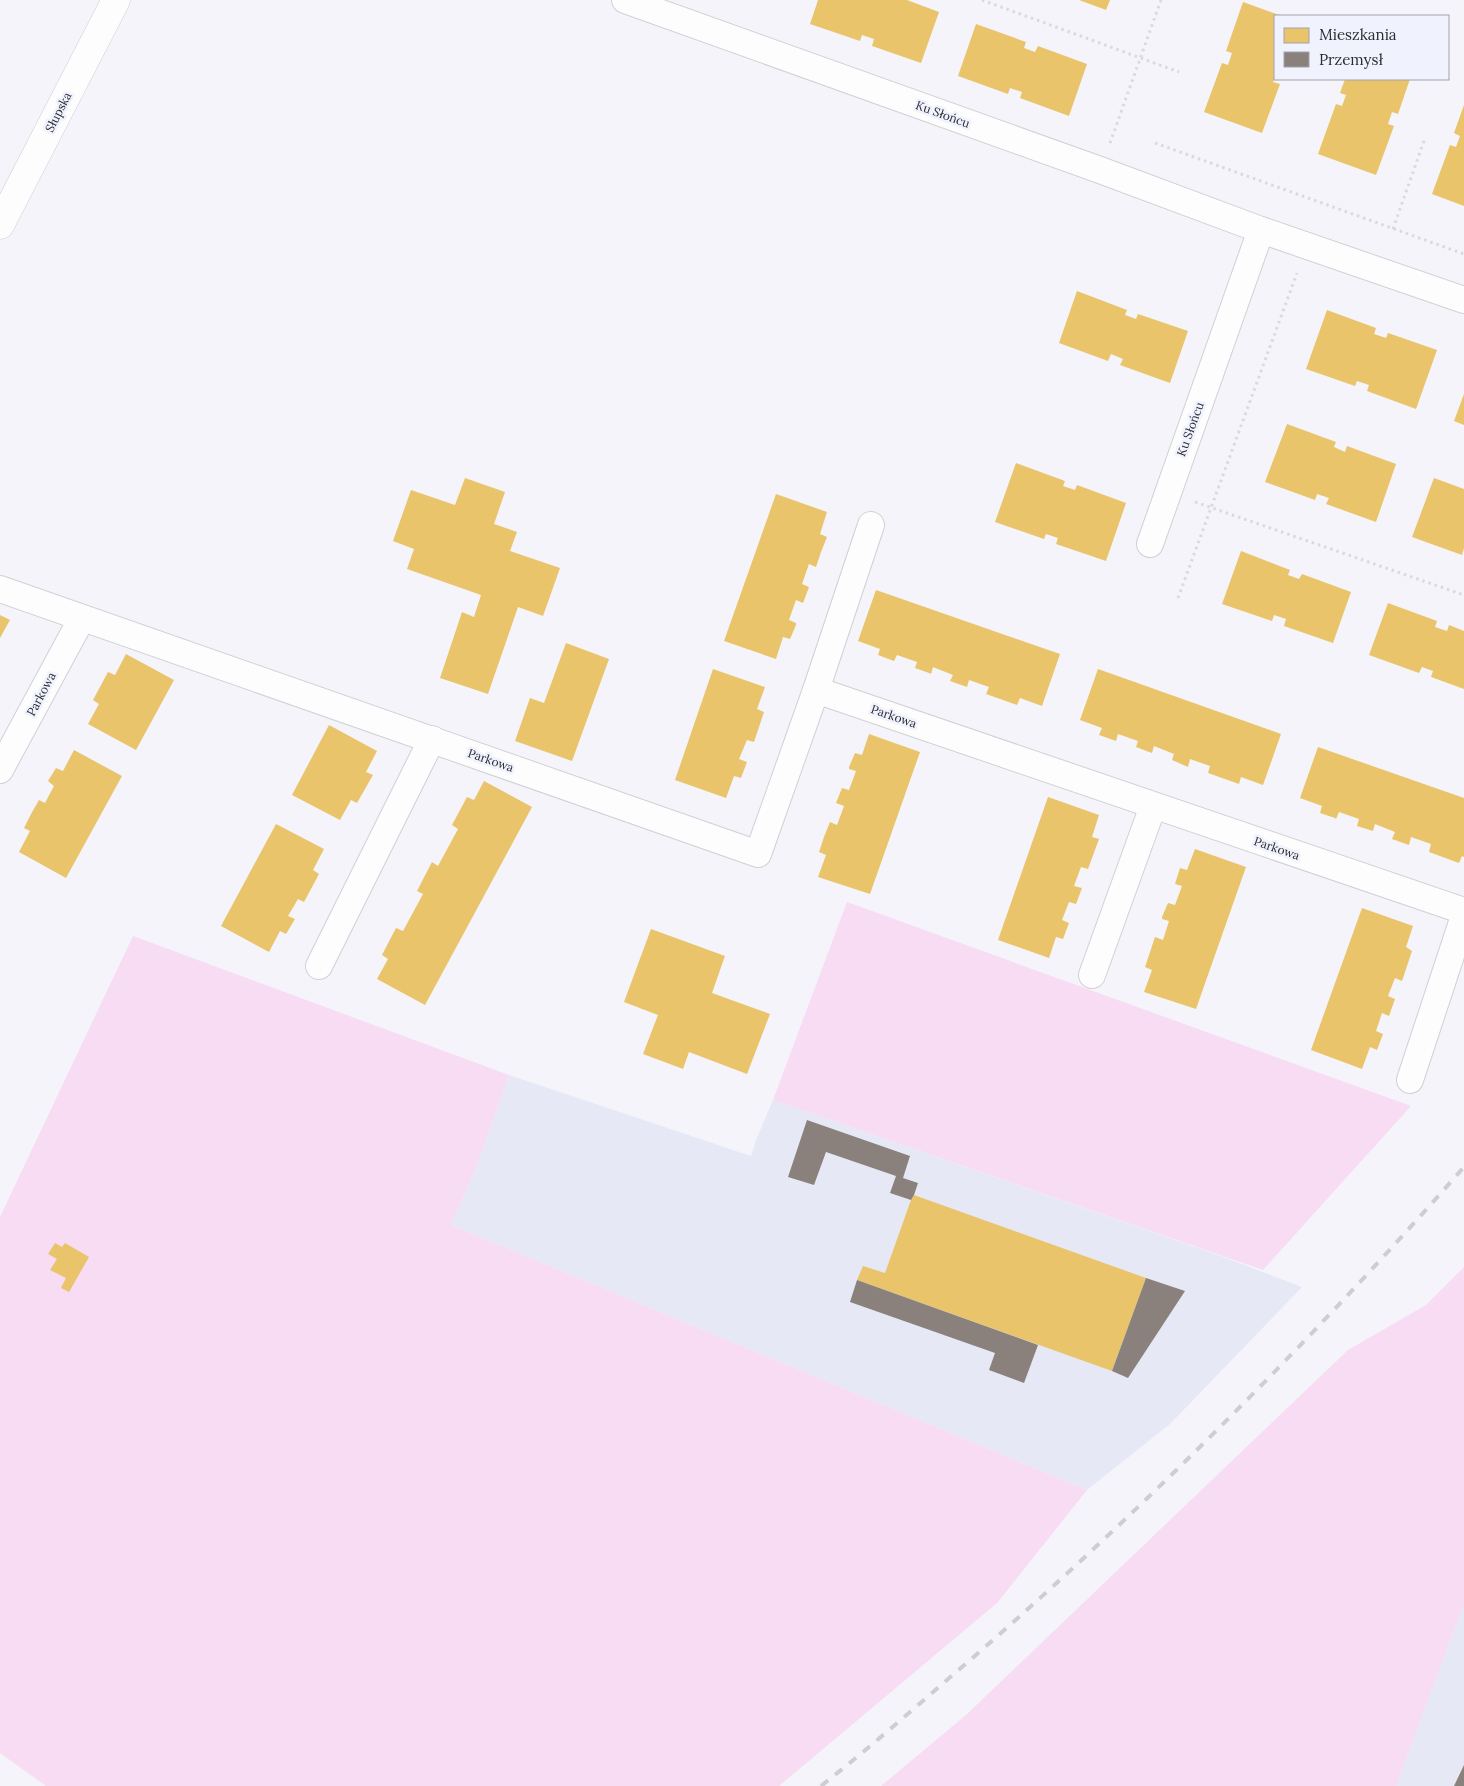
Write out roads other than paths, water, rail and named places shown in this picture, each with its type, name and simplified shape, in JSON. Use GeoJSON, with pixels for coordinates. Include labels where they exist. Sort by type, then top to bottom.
{"type":"FeatureCollection","features":[{"type":"Feature","properties":{"kind":"main road","name":"Słupska"},"geometry":{"type":"LineString","coordinates":[[0,225],[116,0]]}},
{"type":"Feature","properties":{"kind":"street","name":"Ku Słońcu"},"geometry":{"type":"LineString","coordinates":[[625,0],[1100,170],[1261,230],[1464,300]]}},
{"type":"Feature","properties":{"kind":"street","name":"Ku Słońcu"},"geometry":{"type":"LineString","coordinates":[[1150,544],[1261,230]]}},
{"type":"Feature","properties":{"kind":"street"},"geometry":{"type":"LineString","coordinates":[[816,690],[871,525]]}},
{"type":"Feature","properties":{"kind":"street","name":"Parkowa"},"geometry":{"type":"LineString","coordinates":[[0,589],[758,854],[816,690],[1464,912]]}},
{"type":"Feature","properties":{"kind":"street","name":"Parkowa"},"geometry":{"type":"LineString","coordinates":[[0,770],[82,618]]}},
{"type":"Feature","properties":{"kind":"street"},"geometry":{"type":"LineString","coordinates":[[319,966],[432,739]]}},
{"type":"Feature","properties":{"kind":"street"},"geometry":{"type":"LineString","coordinates":[[1092,975],[1153,806]]}},
{"type":"Feature","properties":{"kind":"street"},"geometry":{"type":"LineString","coordinates":[[1410,1080],[1464,916]]}},
{"type":"Feature","properties":{"kind":"railway"},"geometry":{"type":"LineString","coordinates":[[821,1786],[859,1756],[969,1661],[1099,1544],[1162,1484],[1286,1360],[1464,1167]]}}]}
